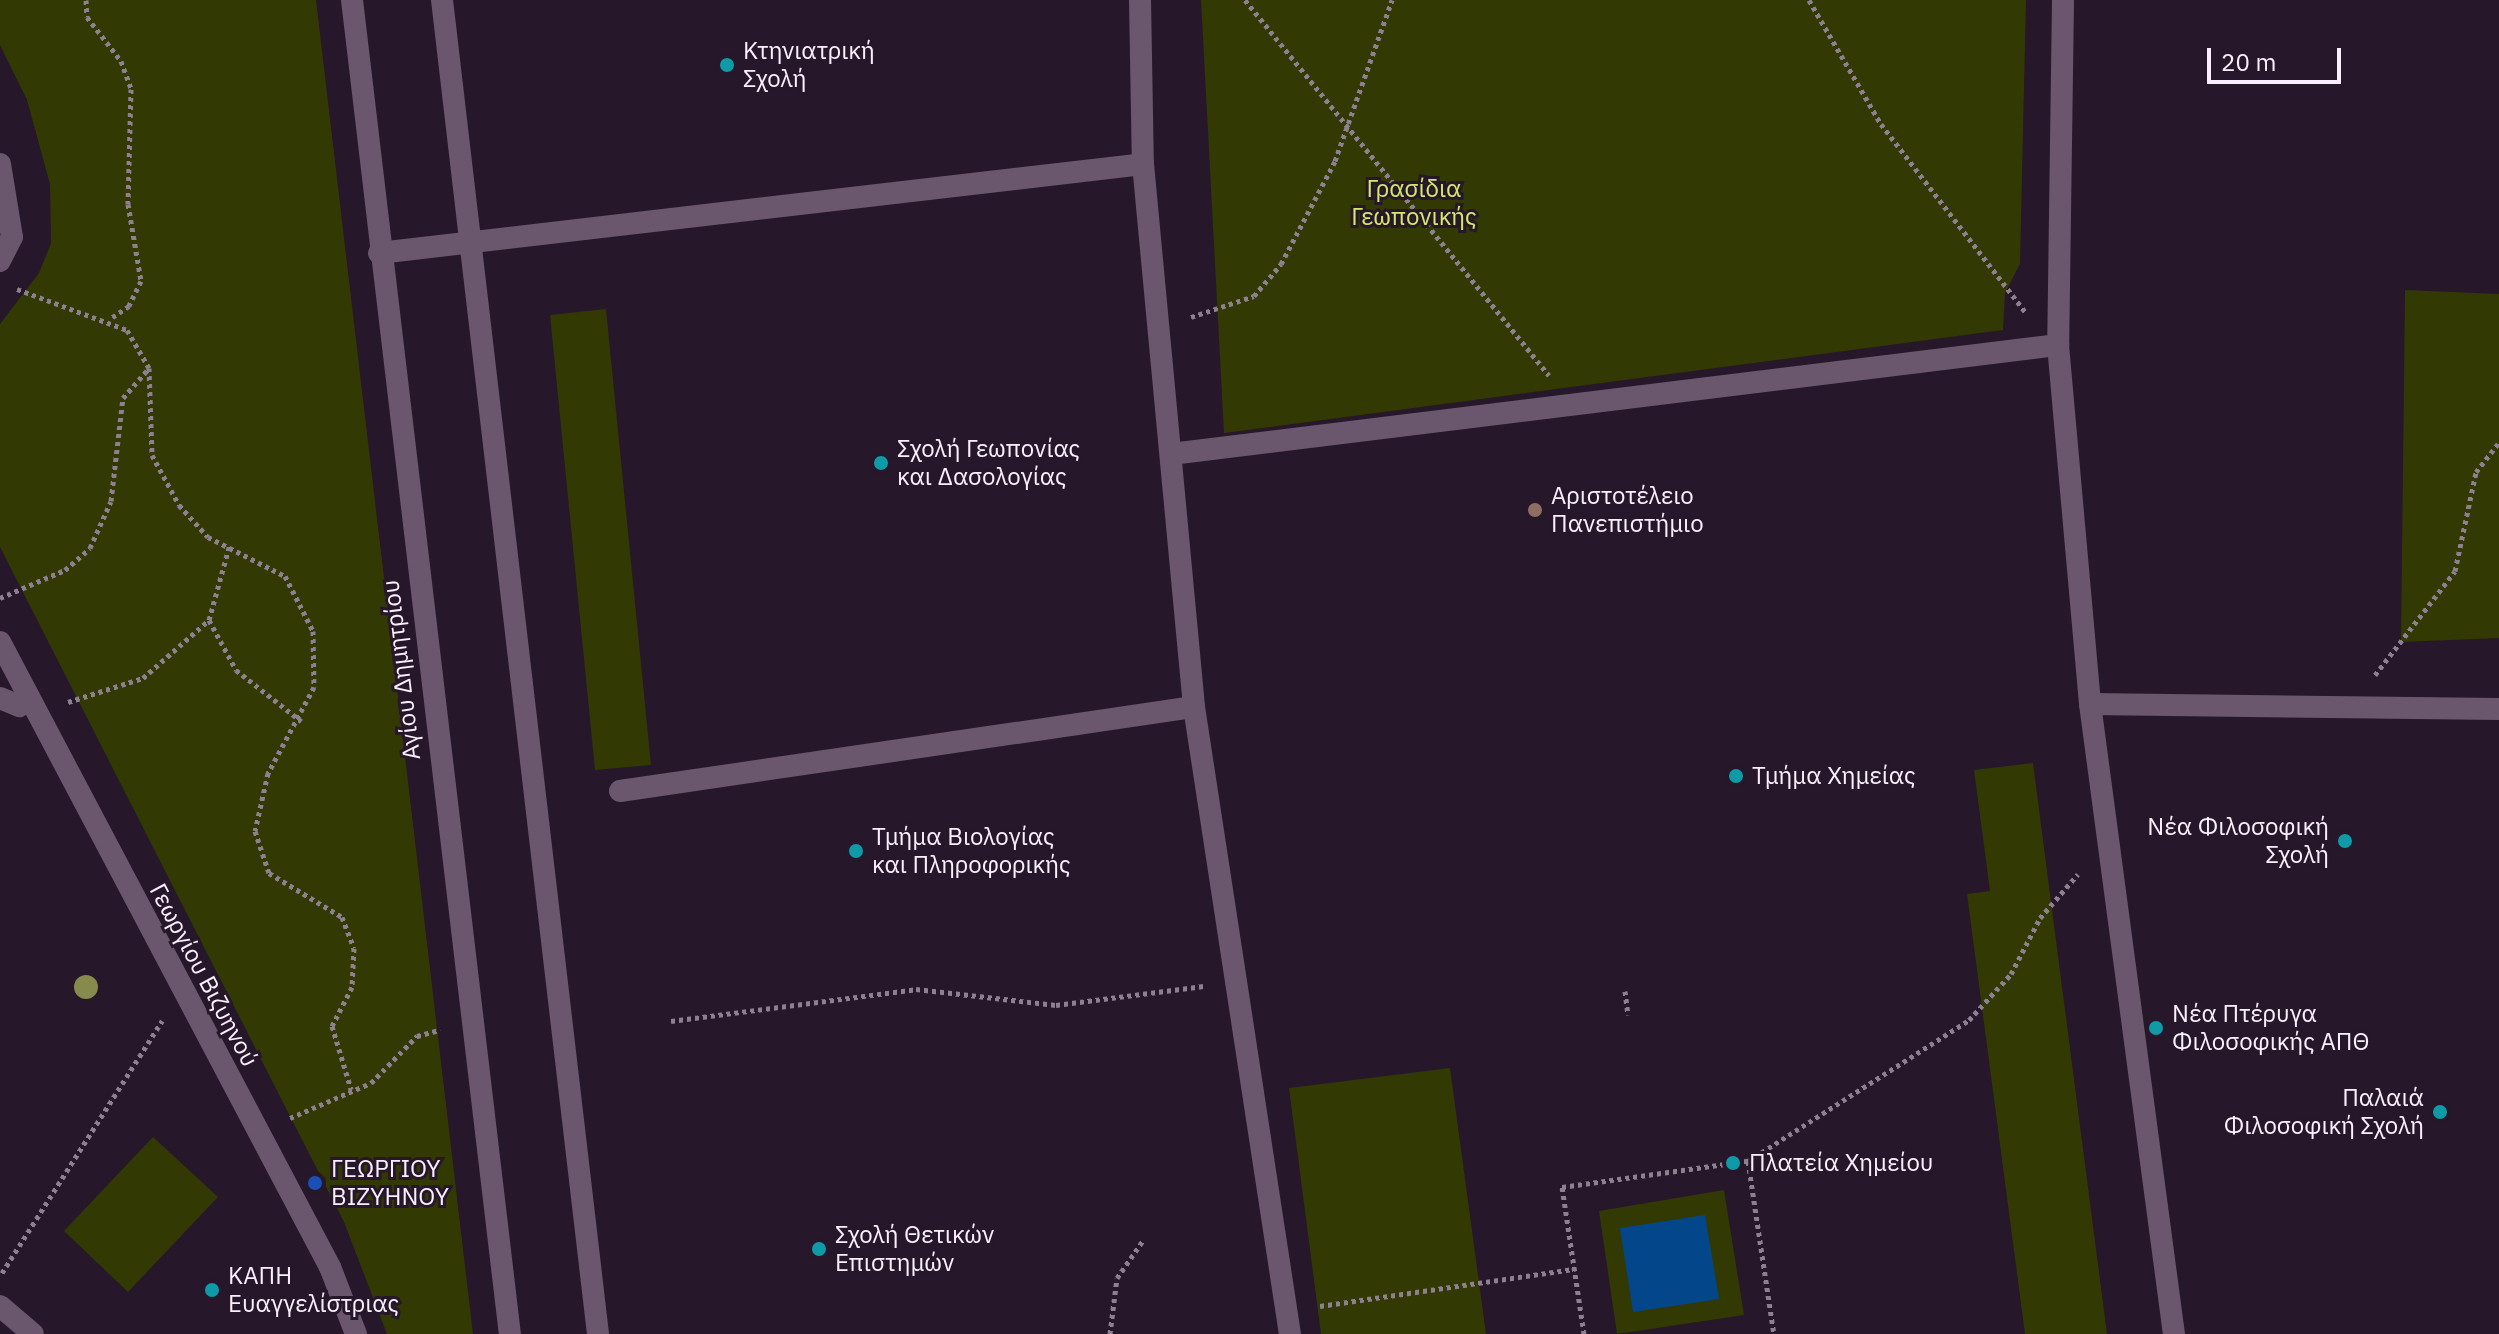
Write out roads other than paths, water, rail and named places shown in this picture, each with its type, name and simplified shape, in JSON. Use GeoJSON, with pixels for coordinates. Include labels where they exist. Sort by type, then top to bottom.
{"type":"FeatureCollection","features":[{"type":"Feature","properties":{"kind":"main road","name":"Αγίου Δημητρίου"},"geometry":{"type":"LineString","coordinates":[[352,0],[379,253],[510,1334]]}},
{"type":"Feature","properties":{"kind":"main road"},"geometry":{"type":"LineString","coordinates":[[442,0],[467,243],[598,1334]]}},
{"type":"Feature","properties":{"kind":"main road"},"geometry":{"type":"LineString","coordinates":[[1140,0],[1143,164],[1194,707],[1233,983],[1290,1334]]}},
{"type":"Feature","properties":{"kind":"main road"},"geometry":{"type":"LineString","coordinates":[[2063,0],[2058,345],[2104,848],[2174,1334]]}},
{"type":"Feature","properties":{"kind":"main road"},"geometry":{"type":"LineString","coordinates":[[0,164],[12,237],[0,261]]}},
{"type":"Feature","properties":{"kind":"main road"},"geometry":{"type":"LineString","coordinates":[[379,253],[1143,164]]}},
{"type":"Feature","properties":{"kind":"main road"},"geometry":{"type":"LineString","coordinates":[[1171,454],[2058,345]]}},
{"type":"Feature","properties":{"kind":"main road","name":"Γεωργίου Βιζυηνού"},"geometry":{"type":"LineString","coordinates":[[0,642],[23,707],[182,990],[330,1267],[356,1334]]}},
{"type":"Feature","properties":{"kind":"main road"},"geometry":{"type":"LineString","coordinates":[[2090,704],[2499,709]]}},
{"type":"Feature","properties":{"kind":"main road"},"geometry":{"type":"LineString","coordinates":[[620,791],[1194,707]]}},
{"type":"Feature","properties":{"kind":"main road"},"geometry":{"type":"LineString","coordinates":[[0,1306],[33,1334]]}},
{"type":"Feature","properties":{"kind":"water"},"geometry":{"type":"Polygon","coordinates":[[[1705,1215],[1719,1299],[1633,1312],[1620,1228],[1705,1215]]]}},
{"type":"Feature","properties":{"kind":"place","name":"Κτηνιατρική Σχολή"},"geometry":{"type":"Point","coordinates":[727,65]}},
{"type":"Feature","properties":{"kind":"place","name":"Σχολή Γεωπονίας και Δασολογίας"},"geometry":{"type":"Point","coordinates":[881,463]}},
{"type":"Feature","properties":{"kind":"place","name":"Αριστοτέλειο Πανεπιστήμιο"},"geometry":{"type":"Point","coordinates":[1535,510]}},
{"type":"Feature","properties":{"kind":"place","name":"Τμήμα Χημείας"},"geometry":{"type":"Point","coordinates":[1736,776]}},
{"type":"Feature","properties":{"kind":"place","name":"Νέα Φιλοσοφική Σχολή"},"geometry":{"type":"Point","coordinates":[2345,841]}},
{"type":"Feature","properties":{"kind":"place","name":"Τμήμα Βιολογίας και Πληροφορικής"},"geometry":{"type":"Point","coordinates":[856,851]}},
{"type":"Feature","properties":{"kind":"place","name":"Νέα Πτέρυγα Φιλοσοφικής ΑΠΘ"},"geometry":{"type":"Point","coordinates":[2156,1028]}},
{"type":"Feature","properties":{"kind":"place","name":"Παλαιά Φιλοσοφική Σχολή"},"geometry":{"type":"Point","coordinates":[2440,1112]}},
{"type":"Feature","properties":{"kind":"place","name":"Πλατεία Χημείου"},"geometry":{"type":"Point","coordinates":[1733,1163]}},
{"type":"Feature","properties":{"kind":"place","name":"ΓΕΩΡΓΙΟΥ ΒΙΖΥΗΝΟΥ"},"geometry":{"type":"Point","coordinates":[315,1183]}},
{"type":"Feature","properties":{"kind":"place","name":"Σχολή Θετικών Επιστημών"},"geometry":{"type":"Point","coordinates":[819,1249]}},
{"type":"Feature","properties":{"kind":"place","name":"ΚΑΠΗ Ευαγγελίστριας"},"geometry":{"type":"Point","coordinates":[212,1290]}},
{"type":"Feature","properties":{"kind":"park label","name":"Γρασίδια Γεωπονικής"},"geometry":{"type":"Point","coordinates":[1414,203]}}]}
